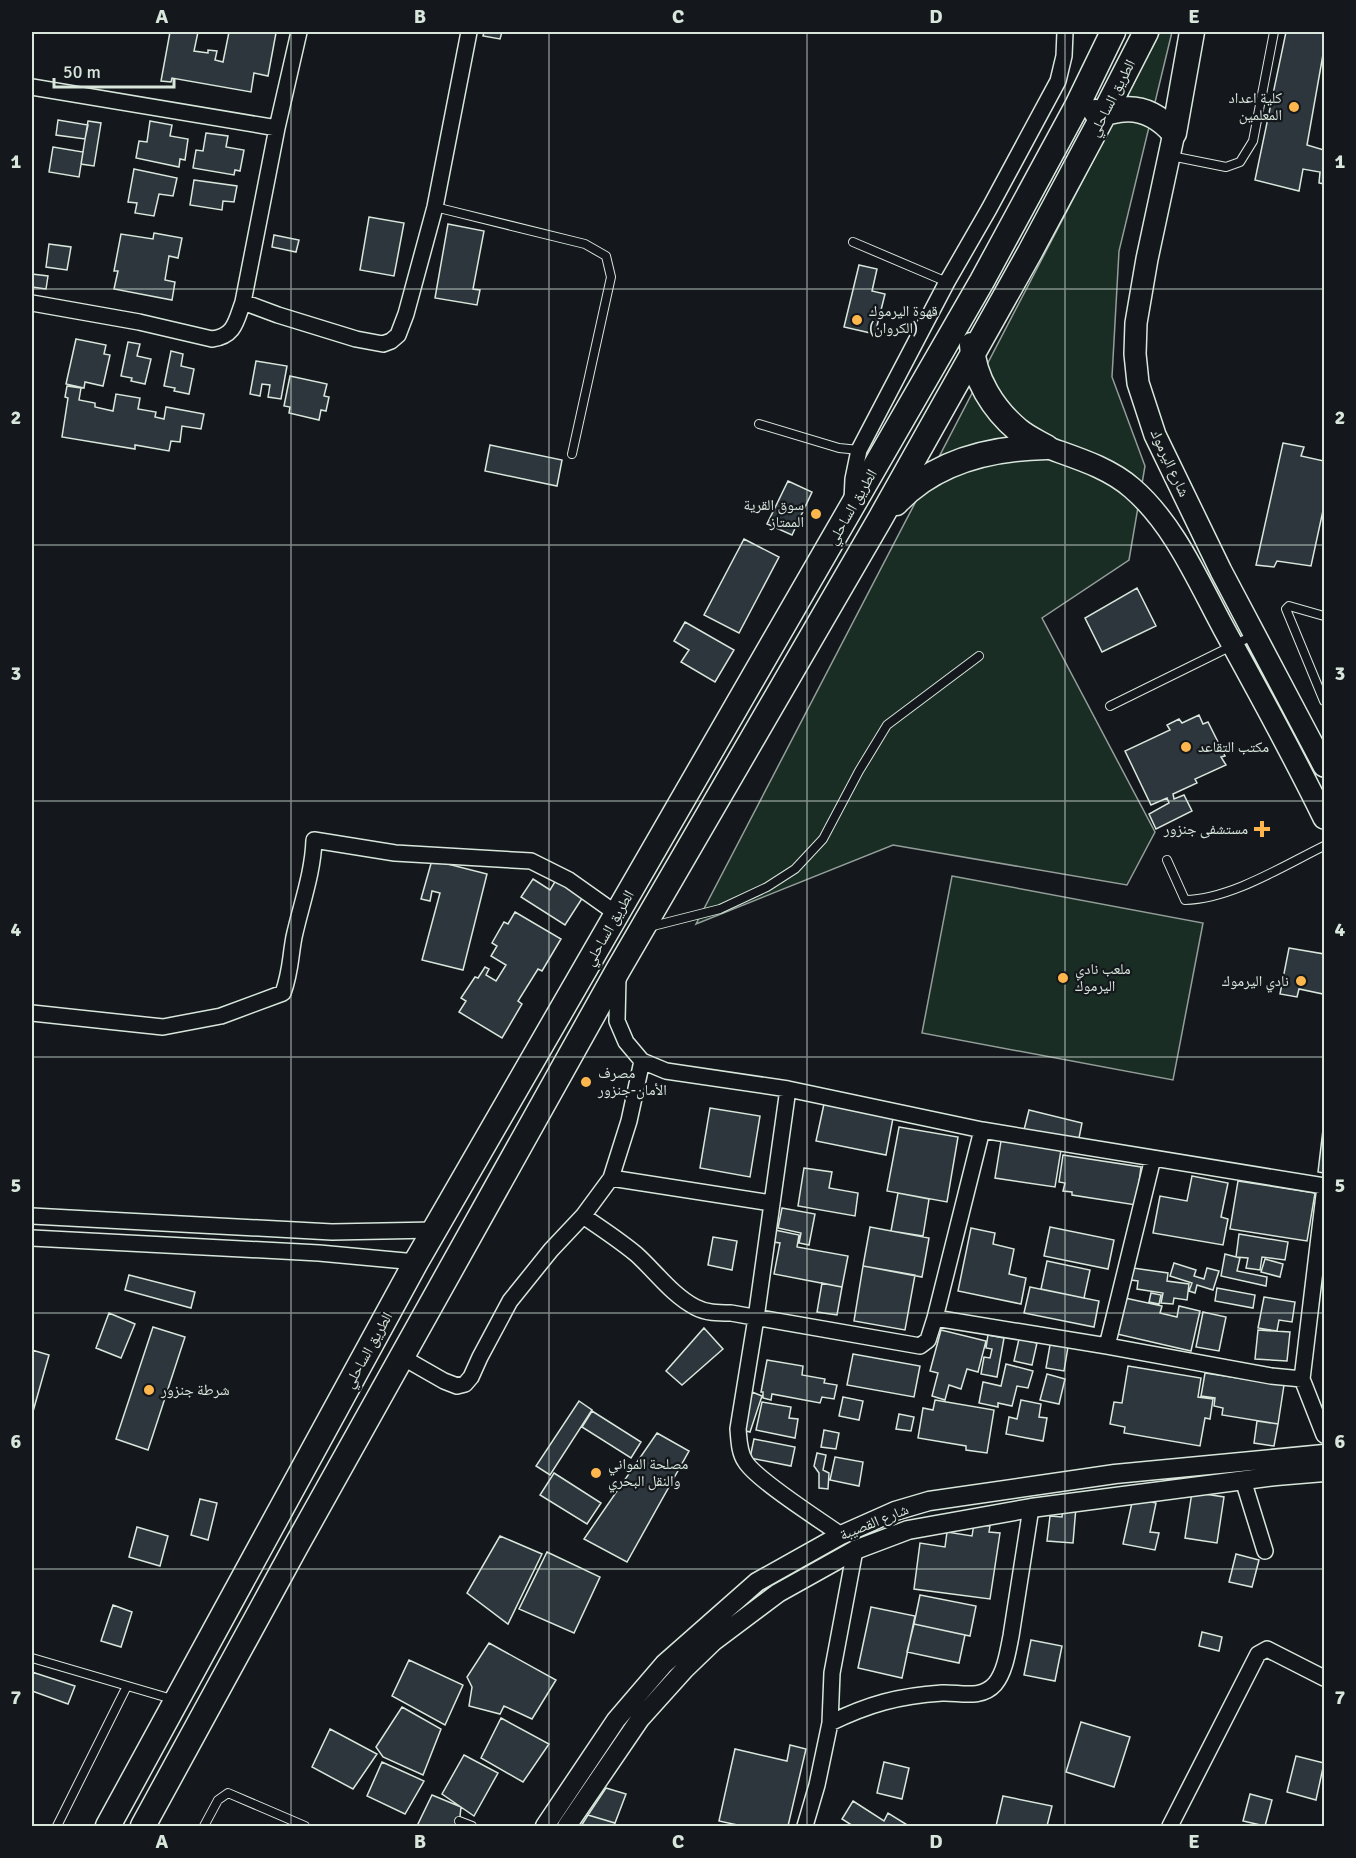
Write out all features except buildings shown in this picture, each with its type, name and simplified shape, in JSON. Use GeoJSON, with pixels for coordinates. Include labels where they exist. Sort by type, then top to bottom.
{"type":"FeatureCollection","features":[{"type":"Feature","properties":{"kind":"highway","name":"الطريق الساحلي"},"geometry":{"type":"LineString","coordinates":[[108,1827],[434,1230],[982,281],[1077,106],[1113,32]]}},
{"type":"Feature","properties":{"kind":"highway","name":"الطريق الساحلي"},"geometry":{"type":"LineString","coordinates":[[143,1827],[618,970],[880,519],[1030,252],[1146,32]]}},
{"type":"Feature","properties":{"kind":"highway"},"geometry":{"type":"LineString","coordinates":[[1172,145],[1192,32]]}},
{"type":"Feature","properties":{"kind":"highway"},"geometry":{"type":"LineString","coordinates":[[1077,106],[1104,114],[1135,109],[1150,113],[1164,121],[1172,145]]}},
{"type":"Feature","properties":{"kind":"highway"},"geometry":{"type":"LineString","coordinates":[[982,281],[972,316],[973,352],[981,382],[997,409],[1019,431],[1046,447]]}},
{"type":"Feature","properties":{"kind":"highway"},"geometry":{"type":"LineString","coordinates":[[880,519],[927,477],[954,463],[994,451],[1046,447]]}},
{"type":"Feature","properties":{"kind":"main road","name":"شارع اليرموك"},"geometry":{"type":"LineString","coordinates":[[1172,145],[1147,259],[1136,323],[1138,383],[1155,435],[1221,571],[1323,762]]}},
{"type":"Feature","properties":{"kind":"main road"},"geometry":{"type":"LineString","coordinates":[[1046,447],[1104,469],[1131,487],[1154,510],[1181,550],[1300,768],[1324,818]]}},
{"type":"Feature","properties":{"kind":"street"},"geometry":{"type":"LineString","coordinates":[[32,303],[139,322],[212,339],[224,338],[230,332],[243,302],[277,128],[299,32]]}},
{"type":"Feature","properties":{"kind":"street"},"geometry":{"type":"LineString","coordinates":[[243,302],[356,339],[382,344],[398,335],[406,314],[435,207],[469,32]]}},
{"type":"Feature","properties":{"kind":"street"},"geometry":{"type":"LineString","coordinates":[[852,507],[853,479],[859,450],[947,282],[1058,81],[1064,56],[1065,32]]}},
{"type":"Feature","properties":{"kind":"street"},"geometry":{"type":"LineString","coordinates":[[32,89],[277,128]]}},
{"type":"Feature","properties":{"kind":"street"},"geometry":{"type":"LineString","coordinates":[[32,1014],[163,1027],[221,1016],[283,993],[290,974],[293,941],[314,860],[314,840],[394,853],[531,861],[569,880],[617,914]]}},
{"type":"Feature","properties":{"kind":"street"},"geometry":{"type":"LineString","coordinates":[[618,970],[616,1021],[626,1042],[642,1061],[666,1071],[788,1089],[982,1130],[1324,1186]]}},
{"type":"Feature","properties":{"kind":"street"},"geometry":{"type":"LineString","coordinates":[[402,1357],[457,1386],[465,1384],[471,1377],[510,1300],[551,1250],[583,1216],[611,1178],[629,1121],[642,1061]]}},
{"type":"Feature","properties":{"kind":"street"},"geometry":{"type":"LineString","coordinates":[[788,1089],[738,1430],[739,1443],[745,1462],[762,1479],[841,1535]]}},
{"type":"Feature","properties":{"kind":"street"},"geometry":{"type":"LineString","coordinates":[[583,1216],[635,1254],[682,1298],[695,1307],[709,1312],[731,1313],[916,1346],[925,1344],[928,1340],[935,1318],[982,1130]]}},
{"type":"Feature","properties":{"kind":"street"},"geometry":{"type":"LineString","coordinates":[[1107,1346],[1153,1158]]}},
{"type":"Feature","properties":{"kind":"street"},"geometry":{"type":"LineString","coordinates":[[611,1178],[771,1203]]}},
{"type":"Feature","properties":{"kind":"street"},"geometry":{"type":"LineString","coordinates":[[1324,1195],[1302,1379],[1324,1435]]}},
{"type":"Feature","properties":{"kind":"street"},"geometry":{"type":"LineString","coordinates":[[32,1216],[332,1232],[434,1230]]}},
{"type":"Feature","properties":{"kind":"street"},"geometry":{"type":"LineString","coordinates":[[32,1238],[319,1253],[416,1262]]}},
{"type":"Feature","properties":{"kind":"street"},"geometry":{"type":"LineString","coordinates":[[935,1318],[1271,1376],[1302,1379]]}},
{"type":"Feature","properties":{"kind":"street","name":"شارع القصيبة"},"geometry":{"type":"LineString","coordinates":[[545,1827],[616,1720],[664,1664],[757,1582],[841,1535],[895,1511],[929,1501],[1115,1474],[1324,1454]]}},
{"type":"Feature","properties":{"kind":"street"},"geometry":{"type":"LineString","coordinates":[[567,1827],[640,1719],[714,1641],[778,1593],[855,1550],[908,1530],[1031,1508],[1243,1480],[1324,1472]]}},
{"type":"Feature","properties":{"kind":"street"},"geometry":{"type":"LineString","coordinates":[[1243,1480],[1265,1551]]}},
{"type":"Feature","properties":{"kind":"street"},"geometry":{"type":"LineString","coordinates":[[830,1722],[872,1704],[896,1698],[944,1693],[968,1695],[984,1692],[995,1684],[1011,1636],[1031,1508]]}},
{"type":"Feature","properties":{"kind":"street"},"geometry":{"type":"LineString","coordinates":[[805,1827],[817,1785],[830,1722],[832,1673],[855,1550]]}},
{"type":"Feature","properties":{"kind":"street"},"geometry":{"type":"LineString","coordinates":[[1170,1827],[1258,1654],[1267,1649],[1324,1678]]}},
{"type":"Feature","properties":{"kind":"lane"},"geometry":{"type":"LineString","coordinates":[[1172,145],[1226,167],[1240,162],[1253,141],[1275,32]]}},
{"type":"Feature","properties":{"kind":"lane"},"geometry":{"type":"LineString","coordinates":[[435,207],[585,244],[606,256],[611,277],[572,454]]}},
{"type":"Feature","properties":{"kind":"lane"},"geometry":{"type":"LineString","coordinates":[[853,242],[947,282]]}},
{"type":"Feature","properties":{"kind":"lane"},"geometry":{"type":"LineString","coordinates":[[759,424],[839,448],[859,450]]}},
{"type":"Feature","properties":{"kind":"lane"},"geometry":{"type":"LineString","coordinates":[[1324,616],[1289,606],[1286,609],[1324,701]]}},
{"type":"Feature","properties":{"kind":"lane"},"geometry":{"type":"LineString","coordinates":[[1110,706],[1256,634]]}},
{"type":"Feature","properties":{"kind":"lane"},"geometry":{"type":"LineString","coordinates":[[642,929],[720,909],[767,887],[795,869],[823,839],[887,724],[979,656]]}},
{"type":"Feature","properties":{"kind":"lane"},"geometry":{"type":"LineString","coordinates":[[1167,860],[1185,900],[1200,900],[1228,892],[1324,846]]}},
{"type":"Feature","properties":{"kind":"lane"},"geometry":{"type":"LineString","coordinates":[[32,1658],[177,1701]]}},
{"type":"Feature","properties":{"kind":"lane"},"geometry":{"type":"LineString","coordinates":[[57,1827],[128,1686]]}},
{"type":"Feature","properties":{"kind":"lane"},"geometry":{"type":"LineString","coordinates":[[204,1827],[218,1800],[228,1792],[305,1827]]}},
{"type":"Feature","properties":{"kind":"lane"},"geometry":{"type":"LineString","coordinates":[[459,1821],[472,1827]]}},
{"type":"Feature","properties":{"kind":"green space"},"geometry":{"type":"Polygon","coordinates":[[[1160,32],[1172,32],[1119,251],[1112,377],[1145,466],[1129,560],[1042,618],[1155,832],[1127,885],[893,845],[696,924],[1160,32]]]}},
{"type":"Feature","properties":{"kind":"green space","name":"ملعب نادي اليرموك"},"geometry":{"type":"Polygon","coordinates":[[[952,876],[1203,923],[1173,1080],[922,1033],[952,876]]]}},
{"type":"Feature","properties":{"kind":"place","name":"كلية اعداد المعلمين"},"geometry":{"type":"Point","coordinates":[1294,107]}},
{"type":"Feature","properties":{"kind":"place","name":"قهوة اليرموك (الكروان)"},"geometry":{"type":"Point","coordinates":[857,320]}},
{"type":"Feature","properties":{"kind":"place","name":"سوق القرية الممتاز"},"geometry":{"type":"Point","coordinates":[816,514]}},
{"type":"Feature","properties":{"kind":"place","name":"مكتب التقاعد"},"geometry":{"type":"Point","coordinates":[1186,747]}},
{"type":"Feature","properties":{"kind":"place","name":"مستشفى جنزور"},"geometry":{"type":"Point","coordinates":[1262,829]}},
{"type":"Feature","properties":{"kind":"place","name":"ملعب نادي اليرموك"},"geometry":{"type":"Point","coordinates":[1063,978]}},
{"type":"Feature","properties":{"kind":"place","name":"نادي اليرموك"},"geometry":{"type":"Point","coordinates":[1301,981]}},
{"type":"Feature","properties":{"kind":"place","name":"مصرف الأمان-جنزور"},"geometry":{"type":"Point","coordinates":[586,1082]}},
{"type":"Feature","properties":{"kind":"place","name":"شرطة جنزور"},"geometry":{"type":"Point","coordinates":[149,1390]}},
{"type":"Feature","properties":{"kind":"place","name":"مصلحة المواني والنقل البحري"},"geometry":{"type":"Point","coordinates":[596,1473]}}]}
